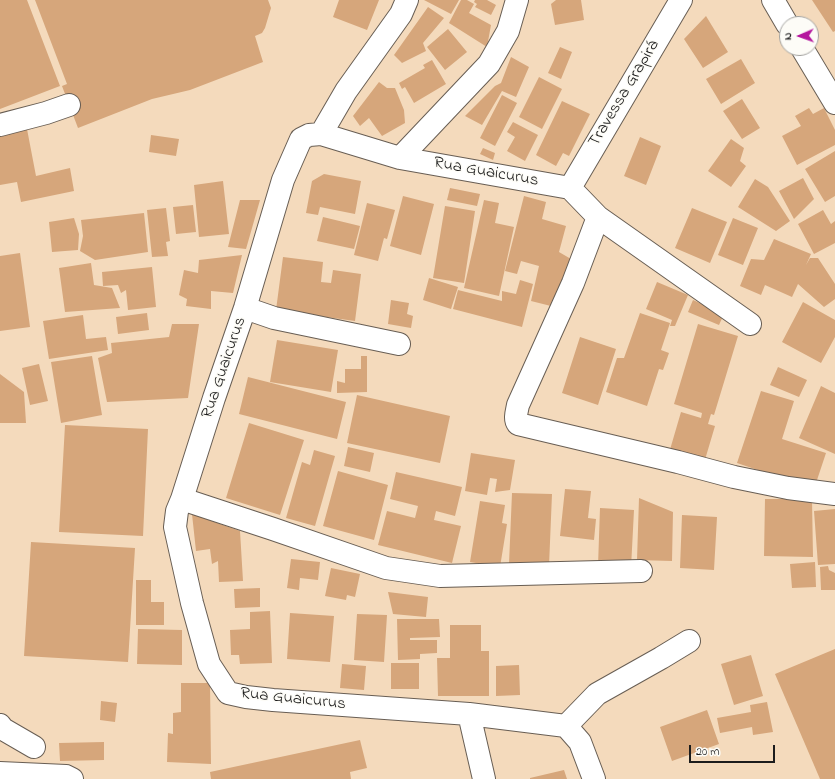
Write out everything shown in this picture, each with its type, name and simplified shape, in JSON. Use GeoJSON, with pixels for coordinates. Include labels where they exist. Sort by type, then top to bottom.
{"type":"FeatureCollection","features":[{"type":"Feature","properties":{"kind":"street"},"geometry":{"type":"LineString","coordinates":[[321,134],[346,91],[401,14],[407,0]]}},
{"type":"Feature","properties":{"kind":"street"},"geometry":{"type":"LineString","coordinates":[[400,158],[489,64],[508,32],[517,0]]}},
{"type":"Feature","properties":{"kind":"street","name":"Travessa Grapirá"},"geometry":{"type":"LineString","coordinates":[[570,188],[681,0]]}},
{"type":"Feature","properties":{"kind":"street"},"geometry":{"type":"LineString","coordinates":[[773,0],[782,16]]}},
{"type":"Feature","properties":{"kind":"street"},"geometry":{"type":"LineString","coordinates":[[807,56],[835,103]]}},
{"type":"Feature","properties":{"kind":"street"},"geometry":{"type":"LineString","coordinates":[[0,125],[46,113],[69,105]]}},
{"type":"Feature","properties":{"kind":"street","name":"Rua Guaicurus"},"geometry":{"type":"LineString","coordinates":[[566,726],[470,714],[274,700],[246,697],[228,693],[209,664],[192,603],[175,527],[177,511],[245,308],[283,180],[301,139],[309,135],[321,134],[400,158],[570,188]]}},
{"type":"Feature","properties":{"kind":"street"},"geometry":{"type":"LineString","coordinates":[[570,188],[598,217],[750,324]]}},
{"type":"Feature","properties":{"kind":"street"},"geometry":{"type":"LineString","coordinates":[[598,217],[572,283],[518,405],[516,422],[518,424],[678,462],[734,477],[788,488],[835,494]]}},
{"type":"Feature","properties":{"kind":"street"},"geometry":{"type":"LineString","coordinates":[[245,308],[274,318],[399,344]]}},
{"type":"Feature","properties":{"kind":"street"},"geometry":{"type":"LineString","coordinates":[[182,499],[386,568],[440,576],[641,571]]}},
{"type":"Feature","properties":{"kind":"street"},"geometry":{"type":"LineString","coordinates":[[594,779],[580,742],[566,726],[597,694],[689,641]]}},
{"type":"Feature","properties":{"kind":"street"},"geometry":{"type":"LineString","coordinates":[[470,714],[484,779]]}},
{"type":"Feature","properties":{"kind":"street"},"geometry":{"type":"LineString","coordinates":[[0,725],[3,729],[34,747]]}},
{"type":"Feature","properties":{"kind":"street"},"geometry":{"type":"LineString","coordinates":[[0,773],[66,776],[72,779]]}},
{"type":"Feature","properties":{"kind":"building"},"geometry":{"type":"Polygon","coordinates":[[[0,0],[27,0],[60,86],[0,109],[0,0]]]}},
{"type":"Feature","properties":{"kind":"building"},"geometry":{"type":"Polygon","coordinates":[[[35,0],[268,0],[271,8],[265,28],[262,33],[255,36],[263,62],[190,90],[152,99],[78,128],[62,86],[67,84],[35,0]]]}},
{"type":"Feature","properties":{"kind":"building"},"geometry":{"type":"Polygon","coordinates":[[[339,0],[379,0],[367,30],[333,17],[339,0]]]}},
{"type":"Feature","properties":{"kind":"building"},"geometry":{"type":"Polygon","coordinates":[[[424,0],[459,0],[451,14],[424,0]]]}},
{"type":"Feature","properties":{"kind":"building"},"geometry":{"type":"Polygon","coordinates":[[[461,0],[467,0],[474,4],[469,13],[491,25],[487,47],[449,23],[461,0]]]}},
{"type":"Feature","properties":{"kind":"building"},"geometry":{"type":"Polygon","coordinates":[[[475,0],[487,0],[496,5],[491,15],[475,7],[477,4],[474,2],[475,0]]]}},
{"type":"Feature","properties":{"kind":"building"},"geometry":{"type":"Polygon","coordinates":[[[556,0],[581,0],[584,20],[555,25],[551,4],[556,0]]]}},
{"type":"Feature","properties":{"kind":"building"},"geometry":{"type":"Polygon","coordinates":[[[812,0],[835,0],[835,31],[833,32],[812,0]]]}},
{"type":"Feature","properties":{"kind":"building"},"geometry":{"type":"Polygon","coordinates":[[[428,7],[444,18],[423,43],[426,51],[402,63],[394,55],[428,7]]]}},
{"type":"Feature","properties":{"kind":"building"},"geometry":{"type":"Polygon","coordinates":[[[706,16],[728,52],[703,68],[684,39],[706,16]]]}},
{"type":"Feature","properties":{"kind":"building"},"geometry":{"type":"Polygon","coordinates":[[[448,29],[467,52],[445,70],[427,47],[448,29]]]}},
{"type":"Feature","properties":{"kind":"building"},"geometry":{"type":"Polygon","coordinates":[[[560,47],[572,52],[561,79],[548,73],[560,47]]]}},
{"type":"Feature","properties":{"kind":"building"},"geometry":{"type":"Polygon","coordinates":[[[511,57],[529,67],[516,97],[502,91],[482,125],[465,116],[495,86],[501,83],[511,57]]]}},
{"type":"Feature","properties":{"kind":"building"},"geometry":{"type":"Polygon","coordinates":[[[741,59],[755,83],[721,104],[706,79],[741,59]]]}},
{"type":"Feature","properties":{"kind":"building"},"geometry":{"type":"Polygon","coordinates":[[[432,60],[446,84],[414,103],[405,87],[402,89],[399,83],[425,68],[423,65],[432,60]]]}},
{"type":"Feature","properties":{"kind":"building"},"geometry":{"type":"Polygon","coordinates":[[[539,77],[562,89],[542,129],[519,117],[539,77]]]}},
{"type":"Feature","properties":{"kind":"building"},"geometry":{"type":"Polygon","coordinates":[[[379,82],[387,88],[395,88],[404,110],[405,123],[382,136],[369,118],[360,126],[353,116],[379,82]]]}},
{"type":"Feature","properties":{"kind":"building"},"geometry":{"type":"Polygon","coordinates":[[[502,95],[517,103],[495,146],[480,138],[502,95]]]}},
{"type":"Feature","properties":{"kind":"building"},"geometry":{"type":"Polygon","coordinates":[[[742,99],[760,128],[742,139],[723,111],[742,99]]]}},
{"type":"Feature","properties":{"kind":"building"},"geometry":{"type":"Polygon","coordinates":[[[562,101],[590,114],[569,156],[563,153],[556,166],[536,155],[562,101]]]}},
{"type":"Feature","properties":{"kind":"building"},"geometry":{"type":"Polygon","coordinates":[[[809,108],[813,114],[824,108],[835,130],[835,145],[797,165],[782,136],[801,126],[795,116],[809,108]]]}},
{"type":"Feature","properties":{"kind":"building"},"geometry":{"type":"Polygon","coordinates":[[[513,122],[538,135],[525,161],[507,151],[515,137],[507,132],[513,122]]]}},
{"type":"Feature","properties":{"kind":"building"},"geometry":{"type":"Polygon","coordinates":[[[27,129],[36,176],[70,168],[74,191],[21,202],[17,182],[0,185],[0,135],[27,129]]]}},
{"type":"Feature","properties":{"kind":"building"},"geometry":{"type":"Polygon","coordinates":[[[151,135],[179,139],[176,156],[149,152],[151,135]]]}},
{"type":"Feature","properties":{"kind":"building"},"geometry":{"type":"Polygon","coordinates":[[[640,137],[661,146],[646,185],[624,176],[640,137]]]}},
{"type":"Feature","properties":{"kind":"building"},"geometry":{"type":"Polygon","coordinates":[[[731,139],[744,148],[740,161],[746,166],[731,187],[708,171],[731,139]]]}},
{"type":"Feature","properties":{"kind":"building"},"geometry":{"type":"Polygon","coordinates":[[[483,148],[495,153],[493,160],[480,154],[483,148]]]}},
{"type":"Feature","properties":{"kind":"building"},"geometry":{"type":"Polygon","coordinates":[[[835,151],[835,196],[825,202],[805,169],[835,151]]]}},
{"type":"Feature","properties":{"kind":"building"},"geometry":{"type":"Polygon","coordinates":[[[324,174],[361,181],[355,214],[320,207],[318,215],[306,213],[312,181],[324,174]]]}},
{"type":"Feature","properties":{"kind":"building"},"geometry":{"type":"Polygon","coordinates":[[[803,178],[814,199],[794,219],[779,191],[803,178]]]}},
{"type":"Feature","properties":{"kind":"building"},"geometry":{"type":"Polygon","coordinates":[[[755,179],[768,187],[790,221],[776,231],[738,207],[755,179]]]}},
{"type":"Feature","properties":{"kind":"building"},"geometry":{"type":"Polygon","coordinates":[[[223,181],[229,234],[199,237],[194,185],[223,181]]]}},
{"type":"Feature","properties":{"kind":"building"},"geometry":{"type":"Polygon","coordinates":[[[450,188],[480,194],[477,206],[447,200],[450,188]]]}},
{"type":"Feature","properties":{"kind":"building"},"geometry":{"type":"Polygon","coordinates":[[[403,196],[434,204],[421,255],[390,246],[403,196]]]}},
{"type":"Feature","properties":{"kind":"building"},"geometry":{"type":"Polygon","coordinates":[[[524,196],[546,202],[542,219],[566,226],[559,252],[571,259],[559,308],[531,301],[539,266],[521,261],[517,274],[505,271],[524,196]]]}},
{"type":"Feature","properties":{"kind":"building"},"geometry":{"type":"Polygon","coordinates":[[[240,200],[260,200],[246,249],[228,247],[240,200]]]}},
{"type":"Feature","properties":{"kind":"building"},"geometry":{"type":"Polygon","coordinates":[[[484,200],[499,203],[495,223],[514,227],[499,296],[464,288],[484,200]]]}},
{"type":"Feature","properties":{"kind":"building"},"geometry":{"type":"Polygon","coordinates":[[[367,203],[395,210],[387,239],[384,238],[378,261],[354,255],[367,203]]]}},
{"type":"Feature","properties":{"kind":"building"},"geometry":{"type":"Polygon","coordinates":[[[193,205],[196,232],[176,234],[173,207],[193,205]]]}},
{"type":"Feature","properties":{"kind":"building"},"geometry":{"type":"Polygon","coordinates":[[[445,206],[475,211],[464,283],[433,278],[445,206]]]}},
{"type":"Feature","properties":{"kind":"building"},"geometry":{"type":"Polygon","coordinates":[[[166,208],[170,241],[166,242],[168,256],[152,257],[147,210],[166,208]]]}},
{"type":"Feature","properties":{"kind":"building"},"geometry":{"type":"Polygon","coordinates":[[[692,208],[727,222],[710,263],[675,248],[692,208]]]}},
{"type":"Feature","properties":{"kind":"building"},"geometry":{"type":"Polygon","coordinates":[[[823,210],[831,224],[835,221],[835,243],[814,254],[798,224],[823,210]]]}},
{"type":"Feature","properties":{"kind":"building"},"geometry":{"type":"Polygon","coordinates":[[[144,213],[148,252],[95,260],[80,251],[83,236],[81,220],[144,213]]]}},
{"type":"Feature","properties":{"kind":"building"},"geometry":{"type":"Polygon","coordinates":[[[323,217],[360,226],[354,249],[317,241],[323,217]]]}},
{"type":"Feature","properties":{"kind":"building"},"geometry":{"type":"Polygon","coordinates":[[[74,218],[79,234],[78,250],[52,252],[49,222],[74,218]]]}},
{"type":"Feature","properties":{"kind":"building"},"geometry":{"type":"Polygon","coordinates":[[[733,218],[758,228],[743,265],[718,255],[733,218]]]}},
{"type":"Feature","properties":{"kind":"building"},"geometry":{"type":"Polygon","coordinates":[[[774,239],[811,254],[806,265],[810,258],[818,258],[835,284],[835,299],[824,307],[798,284],[792,297],[765,285],[761,295],[740,286],[751,259],[764,260],[774,239]]]}},
{"type":"Feature","properties":{"kind":"building"},"geometry":{"type":"Polygon","coordinates":[[[20,253],[30,327],[0,331],[0,256],[20,253]]]}},
{"type":"Feature","properties":{"kind":"building"},"geometry":{"type":"Polygon","coordinates":[[[242,255],[233,293],[211,291],[211,309],[186,306],[187,299],[179,295],[184,270],[198,273],[199,260],[242,255]]]}},
{"type":"Feature","properties":{"kind":"building"},"geometry":{"type":"Polygon","coordinates":[[[283,257],[323,262],[321,282],[331,283],[333,270],[361,274],[355,321],[276,310],[283,257]]]}},
{"type":"Feature","properties":{"kind":"building"},"geometry":{"type":"Polygon","coordinates":[[[91,263],[94,285],[112,288],[120,308],[65,312],[59,268],[91,263]]]}},
{"type":"Feature","properties":{"kind":"building"},"geometry":{"type":"Polygon","coordinates":[[[152,267],[156,307],[128,310],[126,290],[121,293],[118,285],[103,286],[102,272],[152,267]]]}},
{"type":"Feature","properties":{"kind":"building"},"geometry":{"type":"Polygon","coordinates":[[[429,278],[458,287],[451,309],[423,300],[429,278]]]}},
{"type":"Feature","properties":{"kind":"building"},"geometry":{"type":"Polygon","coordinates":[[[520,280],[533,284],[522,327],[453,309],[458,290],[502,301],[502,291],[516,294],[520,280]]]}},
{"type":"Feature","properties":{"kind":"building"},"geometry":{"type":"Polygon","coordinates":[[[657,282],[688,295],[675,326],[670,326],[672,320],[646,309],[657,282]]]}},
{"type":"Feature","properties":{"kind":"building"},"geometry":{"type":"Polygon","coordinates":[[[391,300],[409,303],[407,314],[413,316],[411,328],[388,324],[391,300]]]}},
{"type":"Feature","properties":{"kind":"building"},"geometry":{"type":"Polygon","coordinates":[[[693,300],[724,314],[719,325],[688,312],[693,300]]]}},
{"type":"Feature","properties":{"kind":"building"},"geometry":{"type":"Polygon","coordinates":[[[803,302],[835,320],[835,337],[821,363],[782,342],[803,302]]]}},
{"type":"Feature","properties":{"kind":"building"},"geometry":{"type":"Polygon","coordinates":[[[147,313],[149,330],[118,334],[116,317],[147,313]]]}},
{"type":"Feature","properties":{"kind":"building"},"geometry":{"type":"Polygon","coordinates":[[[640,313],[670,323],[661,350],[669,353],[663,370],[659,369],[647,406],[606,392],[617,358],[624,358],[640,313]]]}},
{"type":"Feature","properties":{"kind":"building"},"geometry":{"type":"Polygon","coordinates":[[[83,315],[86,339],[106,337],[108,350],[49,359],[43,321],[83,315]]]}},
{"type":"Feature","properties":{"kind":"building"},"geometry":{"type":"Polygon","coordinates":[[[172,324],[199,324],[188,398],[107,402],[98,358],[112,353],[111,343],[169,337],[172,324]]]}},
{"type":"Feature","properties":{"kind":"building"},"geometry":{"type":"Polygon","coordinates":[[[698,324],[738,336],[714,415],[711,414],[708,424],[715,426],[704,463],[669,453],[681,412],[701,418],[702,413],[674,404],[698,324]]]}},
{"type":"Feature","properties":{"kind":"building"},"geometry":{"type":"Polygon","coordinates":[[[580,337],[616,349],[598,405],[562,393],[580,337]]]}},
{"type":"Feature","properties":{"kind":"building"},"geometry":{"type":"Polygon","coordinates":[[[277,340],[338,350],[331,392],[270,382],[277,340]]]}},
{"type":"Feature","properties":{"kind":"building"},"geometry":{"type":"Polygon","coordinates":[[[92,356],[102,415],[61,423],[51,362],[92,356]]]}},
{"type":"Feature","properties":{"kind":"building"},"geometry":{"type":"Polygon","coordinates":[[[361,356],[367,356],[367,392],[337,393],[337,381],[345,383],[345,369],[361,369],[361,356]]]}},
{"type":"Feature","properties":{"kind":"building"},"geometry":{"type":"Polygon","coordinates":[[[39,364],[48,401],[30,405],[22,368],[39,364]]]}},
{"type":"Feature","properties":{"kind":"building"},"geometry":{"type":"Polygon","coordinates":[[[778,367],[807,380],[799,397],[770,385],[778,367]]]}},
{"type":"Feature","properties":{"kind":"building"},"geometry":{"type":"Polygon","coordinates":[[[0,374],[24,392],[26,423],[0,423],[0,374]]]}},
{"type":"Feature","properties":{"kind":"building"},"geometry":{"type":"Polygon","coordinates":[[[248,377],[346,402],[337,439],[239,414],[248,377]]]}},
{"type":"Feature","properties":{"kind":"building"},"geometry":{"type":"Polygon","coordinates":[[[821,386],[835,393],[835,454],[799,438],[821,386]]]}},
{"type":"Feature","properties":{"kind":"building"},"geometry":{"type":"Polygon","coordinates":[[[761,391],[794,401],[782,439],[826,453],[814,489],[737,463],[761,391]]]}},
{"type":"Feature","properties":{"kind":"building"},"geometry":{"type":"Polygon","coordinates":[[[357,395],[450,416],[440,463],[347,443],[357,395]]]}},
{"type":"Feature","properties":{"kind":"building"},"geometry":{"type":"Polygon","coordinates":[[[249,423],[304,440],[280,515],[226,498],[249,423]]]}},
{"type":"Feature","properties":{"kind":"building"},"geometry":{"type":"Polygon","coordinates":[[[65,425],[148,429],[143,536],[59,532],[65,425]]]}},
{"type":"Feature","properties":{"kind":"building"},"geometry":{"type":"Polygon","coordinates":[[[348,447],[374,453],[370,472],[344,466],[348,447]]]}},
{"type":"Feature","properties":{"kind":"building"},"geometry":{"type":"Polygon","coordinates":[[[314,450],[335,456],[315,526],[286,518],[302,462],[310,465],[314,450]]]}},
{"type":"Feature","properties":{"kind":"building"},"geometry":{"type":"Polygon","coordinates":[[[471,453],[515,460],[510,490],[495,492],[497,479],[490,478],[487,495],[465,491],[471,453]]]}},
{"type":"Feature","properties":{"kind":"building"},"geometry":{"type":"Polygon","coordinates":[[[338,471],[388,485],[374,540],[323,526],[338,471]]]}},
{"type":"Feature","properties":{"kind":"building"},"geometry":{"type":"Polygon","coordinates":[[[396,472],[462,487],[455,516],[436,511],[434,520],[461,526],[452,563],[378,545],[387,511],[415,518],[418,506],[390,499],[396,472]]]}},
{"type":"Feature","properties":{"kind":"building"},"geometry":{"type":"Polygon","coordinates":[[[565,489],[591,491],[588,518],[596,519],[594,540],[560,536],[565,489]]]}},
{"type":"Feature","properties":{"kind":"building"},"geometry":{"type":"Polygon","coordinates":[[[512,493],[552,494],[549,566],[509,564],[512,493]]]}},
{"type":"Feature","properties":{"kind":"building"},"geometry":{"type":"Polygon","coordinates":[[[639,498],[673,512],[672,561],[637,560],[639,498]]]}},
{"type":"Feature","properties":{"kind":"building"},"geometry":{"type":"Polygon","coordinates":[[[765,499],[812,499],[813,557],[764,556],[765,499]]]}},
{"type":"Feature","properties":{"kind":"building"},"geometry":{"type":"Polygon","coordinates":[[[480,501],[505,505],[502,523],[507,524],[500,567],[470,562],[480,501]]]}},
{"type":"Feature","properties":{"kind":"building"},"geometry":{"type":"Polygon","coordinates":[[[600,508],[634,510],[631,568],[598,566],[600,508]]]}},
{"type":"Feature","properties":{"kind":"building"},"geometry":{"type":"Polygon","coordinates":[[[835,509],[835,564],[818,565],[814,511],[835,509]]]}},
{"type":"Feature","properties":{"kind":"building"},"geometry":{"type":"Polygon","coordinates":[[[192,514],[240,531],[243,581],[219,582],[218,561],[212,564],[210,549],[196,551],[192,514]]]}},
{"type":"Feature","properties":{"kind":"building"},"geometry":{"type":"Polygon","coordinates":[[[682,515],[717,517],[714,570],[680,568],[682,515]]]}},
{"type":"Feature","properties":{"kind":"building"},"geometry":{"type":"Polygon","coordinates":[[[31,542],[135,548],[128,662],[24,656],[31,542]]]}},
{"type":"Feature","properties":{"kind":"building"},"geometry":{"type":"Polygon","coordinates":[[[291,559],[320,562],[318,580],[300,578],[299,590],[287,588],[291,559]]]}},
{"type":"Feature","properties":{"kind":"building"},"geometry":{"type":"Polygon","coordinates":[[[815,562],[816,587],[792,588],[790,564],[815,562]]]}},
{"type":"Feature","properties":{"kind":"building"},"geometry":{"type":"Polygon","coordinates":[[[828,566],[829,570],[835,573],[835,590],[821,590],[820,567],[828,566]]]}},
{"type":"Feature","properties":{"kind":"building"},"geometry":{"type":"Polygon","coordinates":[[[331,568],[360,574],[355,597],[347,595],[346,600],[325,596],[331,568]]]}},
{"type":"Feature","properties":{"kind":"building"},"geometry":{"type":"Polygon","coordinates":[[[136,580],[151,580],[151,602],[164,602],[164,625],[136,625],[136,580]]]}},
{"type":"Feature","properties":{"kind":"building"},"geometry":{"type":"Polygon","coordinates":[[[260,588],[260,607],[235,608],[234,589],[260,588]]]}},
{"type":"Feature","properties":{"kind":"building"},"geometry":{"type":"Polygon","coordinates":[[[388,592],[428,597],[426,617],[393,614],[388,592]]]}},
{"type":"Feature","properties":{"kind":"building"},"geometry":{"type":"Polygon","coordinates":[[[270,611],[272,663],[240,664],[239,655],[231,655],[230,630],[250,629],[250,612],[270,611]]]}},
{"type":"Feature","properties":{"kind":"building"},"geometry":{"type":"Polygon","coordinates":[[[290,613],[334,616],[330,662],[287,659],[290,613]]]}},
{"type":"Feature","properties":{"kind":"building"},"geometry":{"type":"Polygon","coordinates":[[[357,614],[387,615],[384,662],[354,660],[357,614]]]}},
{"type":"Feature","properties":{"kind":"building"},"geometry":{"type":"Polygon","coordinates":[[[397,619],[439,619],[440,637],[410,638],[410,640],[437,640],[437,653],[420,654],[420,659],[398,660],[397,619]]]}},
{"type":"Feature","properties":{"kind":"building"},"geometry":{"type":"Polygon","coordinates":[[[450,625],[481,625],[481,651],[489,651],[489,696],[438,696],[437,658],[450,658],[450,625]]]}},
{"type":"Feature","properties":{"kind":"building"},"geometry":{"type":"Polygon","coordinates":[[[138,629],[182,630],[182,665],[137,664],[138,629]]]}},
{"type":"Feature","properties":{"kind":"building"},"geometry":{"type":"Polygon","coordinates":[[[835,649],[835,779],[820,779],[775,674],[835,649]]]}},
{"type":"Feature","properties":{"kind":"building"},"geometry":{"type":"Polygon","coordinates":[[[751,655],[763,696],[734,705],[721,664],[751,655]]]}},
{"type":"Feature","properties":{"kind":"building"},"geometry":{"type":"Polygon","coordinates":[[[391,663],[419,663],[419,689],[391,689],[391,663]]]}},
{"type":"Feature","properties":{"kind":"building"},"geometry":{"type":"Polygon","coordinates":[[[342,664],[366,666],[364,690],[340,688],[342,664]]]}},
{"type":"Feature","properties":{"kind":"building"},"geometry":{"type":"Polygon","coordinates":[[[519,665],[520,695],[496,696],[496,666],[519,665]]]}},
{"type":"Feature","properties":{"kind":"building"},"geometry":{"type":"Polygon","coordinates":[[[181,683],[210,683],[211,764],[167,762],[168,733],[173,734],[173,713],[181,712],[181,683]]]}},
{"type":"Feature","properties":{"kind":"building"},"geometry":{"type":"Polygon","coordinates":[[[101,701],[117,703],[115,722],[100,720],[101,701]]]}},
{"type":"Feature","properties":{"kind":"building"},"geometry":{"type":"Polygon","coordinates":[[[767,702],[773,732],[753,735],[752,727],[720,733],[717,718],[751,712],[750,705],[767,702]]]}},
{"type":"Feature","properties":{"kind":"building"},"geometry":{"type":"Polygon","coordinates":[[[707,710],[719,744],[672,761],[660,727],[707,710]]]}},
{"type":"Feature","properties":{"kind":"building"},"geometry":{"type":"Polygon","coordinates":[[[360,740],[367,768],[350,772],[351,779],[211,779],[210,772],[360,740]]]}},
{"type":"Feature","properties":{"kind":"building"},"geometry":{"type":"Polygon","coordinates":[[[104,742],[104,760],[60,761],[59,743],[104,742]]]}},
{"type":"Feature","properties":{"kind":"building"},"geometry":{"type":"Polygon","coordinates":[[[564,770],[567,779],[530,779],[530,778],[564,770]]]}}]}
